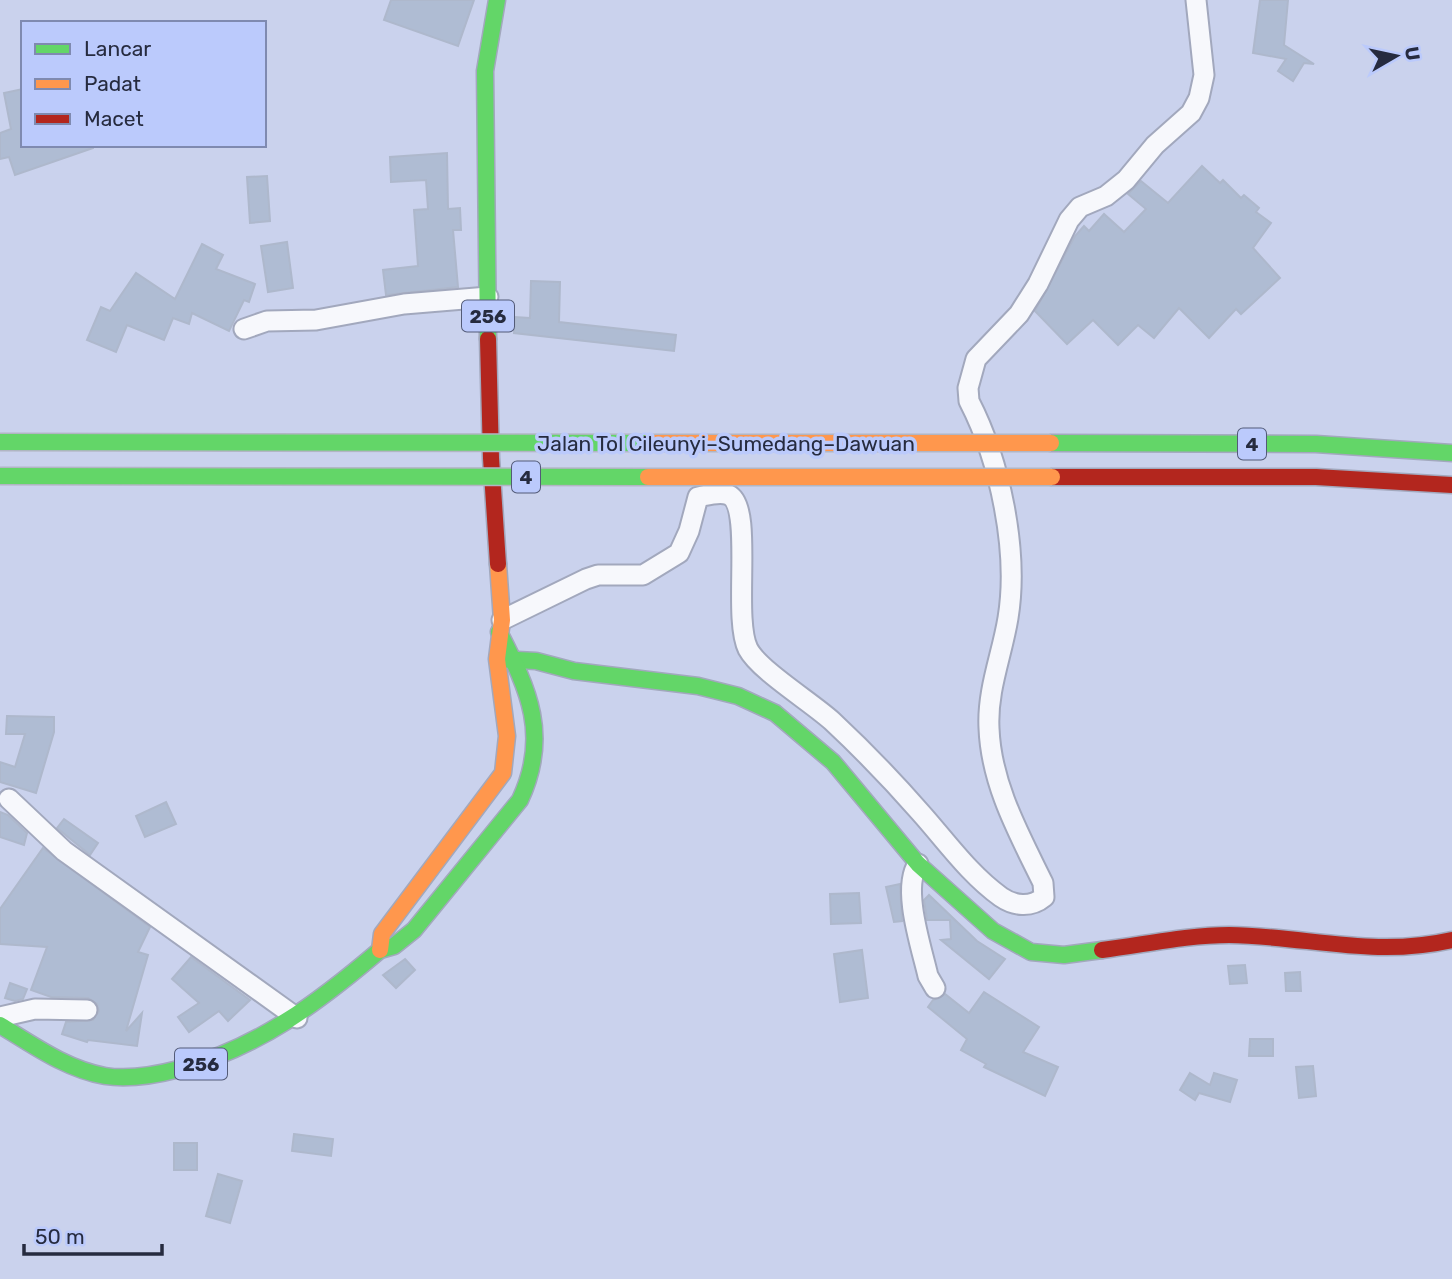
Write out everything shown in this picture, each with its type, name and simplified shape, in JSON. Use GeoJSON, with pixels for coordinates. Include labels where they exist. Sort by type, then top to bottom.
{"type":"FeatureCollection","features":[{"type":"Feature","properties":{"kind":"main road","name":"256"},"geometry":{"type":"LineString","coordinates":[[380,950],[382,934],[490,794],[503,773],[506,760],[505,659],[500,626],[491,457],[485,71],[497,0]]}},
{"type":"Feature","properties":{"kind":"main road","name":"Jalan Tol Cileunyi–Sumedang–Dawuan"},"geometry":{"type":"LineString","coordinates":[[0,442],[1316,444],[1452,453]]}},
{"type":"Feature","properties":{"kind":"main road","name":"Jalan Tol Cileunyi–Sumedang–Dawuan"},"geometry":{"type":"LineString","coordinates":[[0,476],[1316,477],[1452,485]]}},
{"type":"Feature","properties":{"kind":"main road","name":"256"},"geometry":{"type":"LineString","coordinates":[[0,1025],[61,1060],[106,1076],[132,1076],[174,1070],[233,1054],[297,1018],[380,950],[394,946],[414,930],[530,783],[534,728],[520,670],[505,659]]}},
{"type":"Feature","properties":{"kind":"main road"},"geometry":{"type":"LineString","coordinates":[[505,659],[582,672],[698,685],[738,696],[775,713],[833,762],[918,864],[993,931],[1031,952],[1045,955],[1091,952],[1206,936],[1249,937],[1369,949],[1417,948],[1452,940]]}},
{"type":"Feature","properties":{"kind":"street"},"geometry":{"type":"LineString","coordinates":[[500,626],[598,575],[643,575],[679,553],[689,531],[698,497],[718,494],[731,496],[740,507],[743,534],[740,609],[747,647],[760,666],[820,710],[864,751],[984,883],[1003,898],[1019,905],[1031,904],[1044,897],[1043,883],[1002,793],[993,764],[989,727],[993,681],[1008,619],[1012,581],[997,477],[969,401],[968,388],[976,359],[1019,314],[1038,284],[1069,220],[1080,207],[1116,189],[1155,145],[1191,113],[1199,98],[1204,75],[1196,0]]}},
{"type":"Feature","properties":{"kind":"street"},"geometry":{"type":"LineString","coordinates":[[244,329],[267,321],[316,320],[404,304],[488,297]]}},
{"type":"Feature","properties":{"kind":"street"},"geometry":{"type":"LineString","coordinates":[[9,799],[64,851],[297,1018]]}},
{"type":"Feature","properties":{"kind":"street"},"geometry":{"type":"LineString","coordinates":[[918,864],[912,873],[911,891],[928,976],[935,988]]}},
{"type":"Feature","properties":{"kind":"street"},"geometry":{"type":"LineString","coordinates":[[0,1017],[35,1009],[87,1010]]}},
{"type":"Feature","properties":{"kind":"building"},"geometry":{"type":"Polygon","coordinates":[[[391,0],[474,0],[458,46],[384,20],[391,0]]]}},
{"type":"Feature","properties":{"kind":"building"},"geometry":{"type":"Polygon","coordinates":[[[1260,0],[1288,0],[1284,45],[1314,64],[1304,63],[1293,81],[1278,71],[1286,59],[1253,53],[1260,0]]]}},
{"type":"Feature","properties":{"kind":"building"},"geometry":{"type":"Polygon","coordinates":[[[21,89],[21,147],[93,148],[15,175],[9,157],[0,159],[0,133],[11,129],[4,93],[21,89]]]}},
{"type":"Feature","properties":{"kind":"building"},"geometry":{"type":"Polygon","coordinates":[[[447,153],[448,209],[460,208],[461,230],[453,230],[458,287],[386,295],[383,270],[418,266],[414,210],[428,209],[426,180],[391,182],[390,157],[447,153]]]}},
{"type":"Feature","properties":{"kind":"building"},"geometry":{"type":"Polygon","coordinates":[[[1202,166],[1220,183],[1223,180],[1241,198],[1244,195],[1259,208],[1256,212],[1271,223],[1253,248],[1280,278],[1241,314],[1236,309],[1209,338],[1179,308],[1154,338],[1138,325],[1118,345],[1093,320],[1067,344],[1035,311],[1075,236],[1084,226],[1089,231],[1104,214],[1124,232],[1146,209],[1128,194],[1141,181],[1168,203],[1202,166]]]}},
{"type":"Feature","properties":{"kind":"building"},"geometry":{"type":"Polygon","coordinates":[[[267,176],[270,221],[250,223],[247,177],[267,176]]]}},
{"type":"Feature","properties":{"kind":"building"},"geometry":{"type":"Polygon","coordinates":[[[287,242],[293,288],[268,292],[261,246],[287,242]]]}},
{"type":"Feature","properties":{"kind":"building"},"geometry":{"type":"Polygon","coordinates":[[[202,244],[223,255],[216,269],[255,284],[249,302],[244,300],[229,331],[192,313],[189,324],[173,318],[164,340],[127,325],[116,352],[87,340],[101,307],[110,311],[136,273],[175,299],[202,244]]]}},
{"type":"Feature","properties":{"kind":"building"},"geometry":{"type":"Polygon","coordinates":[[[531,281],[560,282],[559,322],[676,335],[674,351],[514,333],[515,317],[530,318],[531,281]]]}},
{"type":"Feature","properties":{"kind":"building"},"geometry":{"type":"Polygon","coordinates":[[[7,716],[54,717],[54,732],[36,793],[0,782],[0,762],[15,767],[25,734],[6,734],[7,716]]]}},
{"type":"Feature","properties":{"kind":"building"},"geometry":{"type":"Polygon","coordinates":[[[166,802],[176,824],[145,837],[136,816],[166,802]]]}},
{"type":"Feature","properties":{"kind":"building"},"geometry":{"type":"Polygon","coordinates":[[[0,812],[8,815],[27,833],[24,845],[0,837],[0,812]]]}},
{"type":"Feature","properties":{"kind":"building"},"geometry":{"type":"Polygon","coordinates":[[[64,819],[98,843],[90,855],[57,828],[64,819]]]}},
{"type":"Feature","properties":{"kind":"building"},"geometry":{"type":"Polygon","coordinates":[[[43,848],[150,927],[138,952],[148,955],[126,1031],[142,1013],[137,1046],[87,1042],[62,1034],[66,1022],[93,1020],[99,1011],[97,1004],[88,998],[51,997],[31,990],[47,947],[0,944],[0,909],[43,848]]]}},
{"type":"Feature","properties":{"kind":"building"},"geometry":{"type":"Polygon","coordinates":[[[900,884],[902,921],[894,922],[886,887],[900,884]]]}},
{"type":"Feature","properties":{"kind":"building"},"geometry":{"type":"Polygon","coordinates":[[[859,893],[861,923],[831,924],[830,894],[859,893]]]}},
{"type":"Feature","properties":{"kind":"building"},"geometry":{"type":"Polygon","coordinates":[[[929,895],[977,941],[1005,959],[989,979],[941,940],[951,939],[950,920],[927,920],[924,900],[929,895]]]}},
{"type":"Feature","properties":{"kind":"building"},"geometry":{"type":"Polygon","coordinates":[[[862,950],[868,998],[840,1002],[834,954],[862,950]]]}},
{"type":"Feature","properties":{"kind":"building"},"geometry":{"type":"Polygon","coordinates":[[[191,957],[250,1000],[228,1021],[219,1011],[189,1032],[178,1017],[199,1003],[172,979],[191,957]]]}},
{"type":"Feature","properties":{"kind":"building"},"geometry":{"type":"Polygon","coordinates":[[[405,959],[415,970],[396,988],[383,975],[405,959]]]}},
{"type":"Feature","properties":{"kind":"building"},"geometry":{"type":"Polygon","coordinates":[[[1245,965],[1247,983],[1230,984],[1228,966],[1245,965]]]}},
{"type":"Feature","properties":{"kind":"building"},"geometry":{"type":"Polygon","coordinates":[[[1300,972],[1301,991],[1286,991],[1285,973],[1300,972]]]}},
{"type":"Feature","properties":{"kind":"building"},"geometry":{"type":"Polygon","coordinates":[[[10,983],[27,989],[23,999],[15,1001],[5,998],[10,983]]]}},
{"type":"Feature","properties":{"kind":"building"},"geometry":{"type":"Polygon","coordinates":[[[984,992],[1039,1027],[1023,1052],[1058,1067],[1045,1096],[984,1067],[986,1064],[961,1050],[967,1039],[928,1007],[933,1000],[945,994],[969,1013],[984,992]]]}},
{"type":"Feature","properties":{"kind":"building"},"geometry":{"type":"Polygon","coordinates":[[[1250,1039],[1273,1039],[1273,1056],[1249,1056],[1250,1039]]]}},
{"type":"Feature","properties":{"kind":"building"},"geometry":{"type":"Polygon","coordinates":[[[1313,1066],[1316,1096],[1299,1098],[1296,1067],[1313,1066]]]}},
{"type":"Feature","properties":{"kind":"building"},"geometry":{"type":"Polygon","coordinates":[[[1190,1073],[1210,1085],[1214,1073],[1237,1080],[1230,1102],[1199,1093],[1195,1100],[1180,1090],[1190,1073]]]}},
{"type":"Feature","properties":{"kind":"building"},"geometry":{"type":"Polygon","coordinates":[[[294,1134],[333,1139],[331,1156],[292,1151],[294,1134]]]}},
{"type":"Feature","properties":{"kind":"building"},"geometry":{"type":"Polygon","coordinates":[[[174,1143],[197,1143],[197,1170],[174,1170],[174,1143]]]}},
{"type":"Feature","properties":{"kind":"building"},"geometry":{"type":"Polygon","coordinates":[[[218,1174],[242,1181],[230,1223],[206,1216],[218,1174]]]}},
{"type":"Feature","properties":{"kind":"traffic: fast"},"geometry":{"type":"LineString","coordinates":[[488,339],[485,71],[497,0]]}},
{"type":"Feature","properties":{"kind":"traffic: fast"},"geometry":{"type":"LineString","coordinates":[[0,442],[648,443]]}},
{"type":"Feature","properties":{"kind":"traffic: fast"},"geometry":{"type":"LineString","coordinates":[[1051,443],[1316,444],[1452,453]]}},
{"type":"Feature","properties":{"kind":"traffic: fast"},"geometry":{"type":"LineString","coordinates":[[0,476],[648,477]]}},
{"type":"Feature","properties":{"kind":"traffic: fast"},"geometry":{"type":"LineString","coordinates":[[0,1025],[50,1055],[91,1073],[124,1077],[161,1073],[208,1060],[261,1036],[334,988],[380,950],[394,946],[414,930],[520,800],[529,777],[534,755],[532,714],[519,674],[499,632]]}},
{"type":"Feature","properties":{"kind":"traffic: fast"},"geometry":{"type":"LineString","coordinates":[[498,659],[536,661],[574,671],[698,686],[738,696],[775,713],[833,762],[918,864],[993,931],[1031,952],[1064,955],[1102,950]]}},
{"type":"Feature","properties":{"kind":"traffic: slow"},"geometry":{"type":"LineString","coordinates":[[648,443],[1051,443]]}},
{"type":"Feature","properties":{"kind":"traffic: slow"},"geometry":{"type":"LineString","coordinates":[[648,477],[1052,477]]}},
{"type":"Feature","properties":{"kind":"traffic: slow"},"geometry":{"type":"LineString","coordinates":[[380,950],[382,934],[503,773],[507,736],[497,659],[502,620],[498,564]]}},
{"type":"Feature","properties":{"kind":"traffic: jam"},"geometry":{"type":"LineString","coordinates":[[488,339],[491,458],[498,564]]}},
{"type":"Feature","properties":{"kind":"traffic: jam"},"geometry":{"type":"LineString","coordinates":[[1052,477],[1316,477],[1452,485]]}},
{"type":"Feature","properties":{"kind":"traffic: jam"},"geometry":{"type":"LineString","coordinates":[[1102,950],[1213,935],[1258,936],[1367,947],[1423,945],[1452,940]]}}]}
